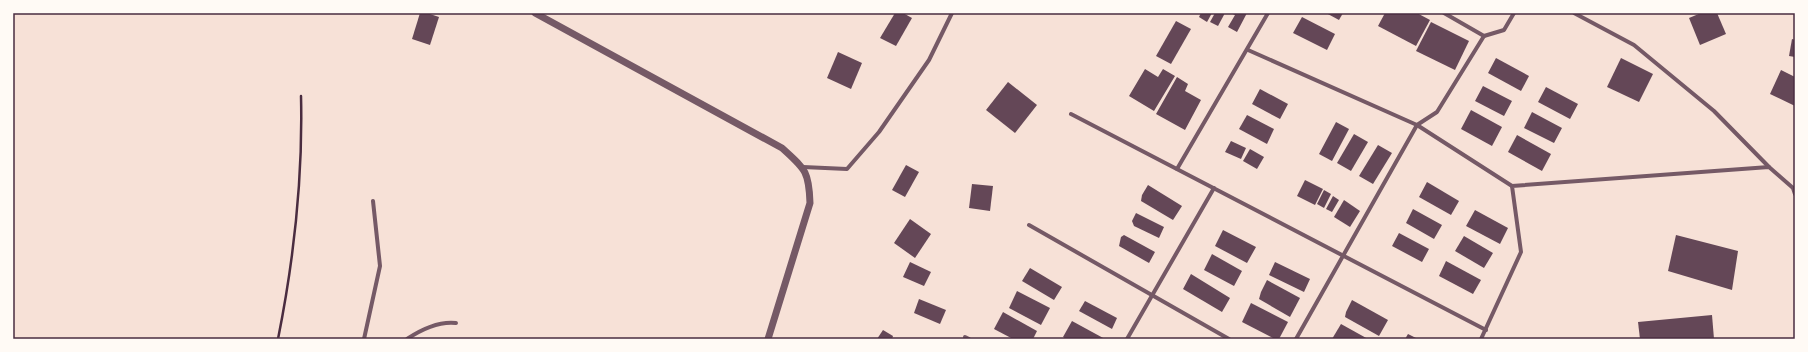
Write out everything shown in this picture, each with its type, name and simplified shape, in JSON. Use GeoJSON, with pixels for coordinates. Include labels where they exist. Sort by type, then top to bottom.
{"type":"FeatureCollection","features":[{"type":"Feature","properties":{"kind":"street"},"geometry":{"type":"LineString","coordinates":[[535,13],[782,148],[803,168],[810,183],[810,203],[768,339]]}},
{"type":"Feature","properties":{"kind":"street"},"geometry":{"type":"LineString","coordinates":[[803,168],[847,169],[879,132],[929,60],[952,13]]}},
{"type":"Feature","properties":{"kind":"street"},"geometry":{"type":"LineString","coordinates":[[1177,169],[1248,50],[1268,13]]}},
{"type":"Feature","properties":{"kind":"street"},"geometry":{"type":"LineString","coordinates":[[1444,13],[1484,36]]}},
{"type":"Feature","properties":{"kind":"street"},"geometry":{"type":"LineString","coordinates":[[1296,339],[1417,125],[1436,112],[1484,36],[1504,30],[1514,13]]}},
{"type":"Feature","properties":{"kind":"street"},"geometry":{"type":"LineString","coordinates":[[1574,13],[1634,45],[1714,111],[1769,167],[1794,189],[1795,194]]}},
{"type":"Feature","properties":{"kind":"street"},"geometry":{"type":"LineString","coordinates":[[1248,50],[1417,125],[1512,186],[1769,167]]}},
{"type":"Feature","properties":{"kind":"street"},"geometry":{"type":"LineString","coordinates":[[1071,114],[1486,330]]}},
{"type":"Feature","properties":{"kind":"street"},"geometry":{"type":"LineString","coordinates":[[1481,339],[1520,252],[1512,186]]}},
{"type":"Feature","properties":{"kind":"street"},"geometry":{"type":"LineString","coordinates":[[1127,339],[1214,188]]}},
{"type":"Feature","properties":{"kind":"street"},"geometry":{"type":"LineString","coordinates":[[364,339],[380,266],[373,201]]}},
{"type":"Feature","properties":{"kind":"street"},"geometry":{"type":"LineString","coordinates":[[1029,224],[1229,339]]}},
{"type":"Feature","properties":{"kind":"street"},"geometry":{"type":"LineString","coordinates":[[407,339],[420,330],[445,322],[456,324]]}},
{"type":"Feature","properties":{"kind":"path"},"geometry":{"type":"LineString","coordinates":[[278,339],[287,293],[299,195],[302,131],[301,96]]}},
{"type":"Feature","properties":{"kind":"building"},"geometry":{"type":"Polygon","coordinates":[[[420,13],[427,13],[439,17],[430,45],[412,39],[420,13]]]}},
{"type":"Feature","properties":{"kind":"building"},"geometry":{"type":"Polygon","coordinates":[[[895,13],[903,13],[912,18],[896,46],[880,38],[895,13]]]}},
{"type":"Feature","properties":{"kind":"building"},"geometry":{"type":"Polygon","coordinates":[[[1201,13],[1212,13],[1207,22],[1199,17],[1201,13]]]}},
{"type":"Feature","properties":{"kind":"building"},"geometry":{"type":"Polygon","coordinates":[[[1215,13],[1225,13],[1218,26],[1210,22],[1215,13]]]}},
{"type":"Feature","properties":{"kind":"building"},"geometry":{"type":"Polygon","coordinates":[[[1230,13],[1247,13],[1237,32],[1228,27],[1235,15],[1230,13]]]}},
{"type":"Feature","properties":{"kind":"building"},"geometry":{"type":"Polygon","coordinates":[[[1326,13],[1343,13],[1339,20],[1326,13]]]}},
{"type":"Feature","properties":{"kind":"building"},"geometry":{"type":"Polygon","coordinates":[[[1385,13],[1417,13],[1430,20],[1416,46],[1378,26],[1385,13]]]}},
{"type":"Feature","properties":{"kind":"building"},"geometry":{"type":"Polygon","coordinates":[[[1701,13],[1717,13],[1726,34],[1700,45],[1689,18],[1701,13]]]}},
{"type":"Feature","properties":{"kind":"building"},"geometry":{"type":"Polygon","coordinates":[[[1302,17],[1335,34],[1327,50],[1293,33],[1302,17]]]}},
{"type":"Feature","properties":{"kind":"building"},"geometry":{"type":"Polygon","coordinates":[[[1176,21],[1191,29],[1171,64],[1156,56],[1176,21]]]}},
{"type":"Feature","properties":{"kind":"building"},"geometry":{"type":"Polygon","coordinates":[[[1431,22],[1469,41],[1455,70],[1416,51],[1431,22]]]}},
{"type":"Feature","properties":{"kind":"building"},"geometry":{"type":"Polygon","coordinates":[[[1792,39],[1795,40],[1795,57],[1789,56],[1792,39]]]}},
{"type":"Feature","properties":{"kind":"building"},"geometry":{"type":"Polygon","coordinates":[[[838,52],[862,63],[851,89],[827,78],[838,52]]]}},
{"type":"Feature","properties":{"kind":"building"},"geometry":{"type":"Polygon","coordinates":[[[1496,58],[1529,76],[1521,91],[1488,73],[1496,58]]]}},
{"type":"Feature","properties":{"kind":"building"},"geometry":{"type":"Polygon","coordinates":[[[1621,58],[1653,74],[1639,102],[1607,87],[1621,58]]]}},
{"type":"Feature","properties":{"kind":"building"},"geometry":{"type":"Polygon","coordinates":[[[1145,69],[1158,77],[1163,69],[1175,76],[1154,111],[1129,96],[1145,69]]]}},
{"type":"Feature","properties":{"kind":"building"},"geometry":{"type":"Polygon","coordinates":[[[1781,70],[1795,77],[1795,106],[1770,94],[1781,70]]]}},
{"type":"Feature","properties":{"kind":"building"},"geometry":{"type":"Polygon","coordinates":[[[1177,77],[1188,84],[1185,91],[1201,100],[1185,130],[1156,114],[1177,77]]]}},
{"type":"Feature","properties":{"kind":"building"},"geometry":{"type":"Polygon","coordinates":[[[1008,82],[1037,105],[1015,133],[986,110],[1008,82]]]}},
{"type":"Feature","properties":{"kind":"building"},"geometry":{"type":"Polygon","coordinates":[[[1483,86],[1512,101],[1504,116],[1475,101],[1483,86]]]}},
{"type":"Feature","properties":{"kind":"building"},"geometry":{"type":"Polygon","coordinates":[[[1546,87],[1578,104],[1570,119],[1538,102],[1546,87]]]}},
{"type":"Feature","properties":{"kind":"building"},"geometry":{"type":"Polygon","coordinates":[[[1260,89],[1288,104],[1280,119],[1252,104],[1260,89]]]}},
{"type":"Feature","properties":{"kind":"building"},"geometry":{"type":"Polygon","coordinates":[[[1471,110],[1502,127],[1492,146],[1461,129],[1471,110]]]}},
{"type":"Feature","properties":{"kind":"building"},"geometry":{"type":"Polygon","coordinates":[[[1532,112],[1562,128],[1554,143],[1524,128],[1532,112]]]}},
{"type":"Feature","properties":{"kind":"building"},"geometry":{"type":"Polygon","coordinates":[[[1247,115],[1274,129],[1267,144],[1239,129],[1247,115]]]}},
{"type":"Feature","properties":{"kind":"building"},"geometry":{"type":"Polygon","coordinates":[[[1336,122],[1349,129],[1332,161],[1319,154],[1336,122]]]}},
{"type":"Feature","properties":{"kind":"building"},"geometry":{"type":"Polygon","coordinates":[[[1354,134],[1368,142],[1351,171],[1337,163],[1354,134]]]}},
{"type":"Feature","properties":{"kind":"building"},"geometry":{"type":"Polygon","coordinates":[[[1517,135],[1551,154],[1542,171],[1508,152],[1517,135]]]}},
{"type":"Feature","properties":{"kind":"building"},"geometry":{"type":"Polygon","coordinates":[[[1231,141],[1246,148],[1241,159],[1225,152],[1231,141]]]}},
{"type":"Feature","properties":{"kind":"building"},"geometry":{"type":"Polygon","coordinates":[[[1378,145],[1392,153],[1373,184],[1359,176],[1378,145]]]}},
{"type":"Feature","properties":{"kind":"building"},"geometry":{"type":"Polygon","coordinates":[[[1250,149],[1264,157],[1257,169],[1243,161],[1250,149]]]}},
{"type":"Feature","properties":{"kind":"building"},"geometry":{"type":"Polygon","coordinates":[[[906,165],[919,172],[905,197],[892,190],[906,165]]]}},
{"type":"Feature","properties":{"kind":"building"},"geometry":{"type":"Polygon","coordinates":[[[1305,180],[1323,189],[1315,205],[1297,196],[1305,180]]]}},
{"type":"Feature","properties":{"kind":"building"},"geometry":{"type":"Polygon","coordinates":[[[1427,182],[1459,201],[1451,215],[1419,197],[1427,182]]]}},
{"type":"Feature","properties":{"kind":"building"},"geometry":{"type":"Polygon","coordinates":[[[972,184],[993,186],[990,211],[969,208],[972,184]]]}},
{"type":"Feature","properties":{"kind":"building"},"geometry":{"type":"Polygon","coordinates":[[[1148,185],[1182,206],[1173,220],[1141,201],[1142,195],[1148,185]]]}},
{"type":"Feature","properties":{"kind":"building"},"geometry":{"type":"Polygon","coordinates":[[[1324,190],[1331,194],[1324,208],[1317,204],[1324,190]]]}},
{"type":"Feature","properties":{"kind":"building"},"geometry":{"type":"Polygon","coordinates":[[[1333,196],[1339,200],[1332,212],[1326,209],[1333,196]]]}},
{"type":"Feature","properties":{"kind":"building"},"geometry":{"type":"Polygon","coordinates":[[[1344,200],[1360,211],[1350,227],[1334,217],[1344,200]]]}},
{"type":"Feature","properties":{"kind":"building"},"geometry":{"type":"Polygon","coordinates":[[[1413,209],[1442,225],[1434,239],[1406,223],[1413,209]]]}},
{"type":"Feature","properties":{"kind":"building"},"geometry":{"type":"Polygon","coordinates":[[[1475,210],[1508,228],[1500,244],[1466,226],[1475,210]]]}},
{"type":"Feature","properties":{"kind":"building"},"geometry":{"type":"Polygon","coordinates":[[[1136,213],[1164,227],[1159,238],[1134,226],[1132,221],[1136,213]]]}},
{"type":"Feature","properties":{"kind":"building"},"geometry":{"type":"Polygon","coordinates":[[[910,219],[931,234],[915,258],[894,243],[910,219]]]}},
{"type":"Feature","properties":{"kind":"building"},"geometry":{"type":"Polygon","coordinates":[[[1223,230],[1256,247],[1247,263],[1215,246],[1223,230]]]}},
{"type":"Feature","properties":{"kind":"building"},"geometry":{"type":"Polygon","coordinates":[[[1399,233],[1429,249],[1422,262],[1392,246],[1399,233]]]}},
{"type":"Feature","properties":{"kind":"building"},"geometry":{"type":"Polygon","coordinates":[[[1124,235],[1155,252],[1149,263],[1119,246],[1121,237],[1124,235]]]}},
{"type":"Feature","properties":{"kind":"building"},"geometry":{"type":"Polygon","coordinates":[[[1676,235],[1738,251],[1732,290],[1668,271],[1676,235]]]}},
{"type":"Feature","properties":{"kind":"building"},"geometry":{"type":"Polygon","coordinates":[[[1464,236],[1493,253],[1484,268],[1455,251],[1464,236]]]}},
{"type":"Feature","properties":{"kind":"building"},"geometry":{"type":"Polygon","coordinates":[[[1212,254],[1242,271],[1234,286],[1204,270],[1212,254]]]}},
{"type":"Feature","properties":{"kind":"building"},"geometry":{"type":"Polygon","coordinates":[[[1446,261],[1481,280],[1473,294],[1439,276],[1446,261]]]}},
{"type":"Feature","properties":{"kind":"building"},"geometry":{"type":"Polygon","coordinates":[[[910,262],[931,272],[924,286],[903,277],[910,262]]]}},
{"type":"Feature","properties":{"kind":"building"},"geometry":{"type":"Polygon","coordinates":[[[1275,262],[1310,279],[1304,292],[1269,275],[1275,262]]]}},
{"type":"Feature","properties":{"kind":"building"},"geometry":{"type":"Polygon","coordinates":[[[1030,268],[1062,287],[1054,300],[1022,281],[1030,268]]]}},
{"type":"Feature","properties":{"kind":"building"},"geometry":{"type":"Polygon","coordinates":[[[1191,274],[1230,298],[1222,312],[1183,289],[1191,274]]]}},
{"type":"Feature","properties":{"kind":"building"},"geometry":{"type":"Polygon","coordinates":[[[1267,280],[1300,298],[1290,317],[1259,299],[1267,280]]]}},
{"type":"Feature","properties":{"kind":"building"},"geometry":{"type":"Polygon","coordinates":[[[1017,291],[1050,308],[1041,325],[1009,308],[1017,291]]]}},
{"type":"Feature","properties":{"kind":"building"},"geometry":{"type":"Polygon","coordinates":[[[919,299],[946,310],[940,324],[914,313],[919,299]]]}},
{"type":"Feature","properties":{"kind":"building"},"geometry":{"type":"Polygon","coordinates":[[[1352,300],[1388,320],[1379,336],[1345,317],[1352,300]]]}},
{"type":"Feature","properties":{"kind":"building"},"geometry":{"type":"Polygon","coordinates":[[[1085,301],[1117,318],[1112,329],[1079,311],[1085,301]]]}},
{"type":"Feature","properties":{"kind":"building"},"geometry":{"type":"Polygon","coordinates":[[[1251,303],[1288,322],[1279,339],[1275,339],[1242,322],[1251,303]]]}},
{"type":"Feature","properties":{"kind":"building"},"geometry":{"type":"Polygon","coordinates":[[[1003,312],[1037,331],[1033,339],[1013,339],[994,329],[1003,312]]]}},
{"type":"Feature","properties":{"kind":"building"},"geometry":{"type":"Polygon","coordinates":[[[1712,315],[1714,339],[1640,339],[1638,322],[1712,315]]]}},
{"type":"Feature","properties":{"kind":"building"},"geometry":{"type":"Polygon","coordinates":[[[1072,321],[1105,339],[1066,339],[1063,337],[1072,321]]]}},
{"type":"Feature","properties":{"kind":"building"},"geometry":{"type":"Polygon","coordinates":[[[1341,324],[1368,339],[1332,339],[1341,324]]]}},
{"type":"Feature","properties":{"kind":"building"},"geometry":{"type":"Polygon","coordinates":[[[883,330],[893,336],[892,339],[877,339],[883,330]]]}},
{"type":"Feature","properties":{"kind":"building"},"geometry":{"type":"Polygon","coordinates":[[[1408,334],[1418,339],[1405,339],[1408,334]]]}}]}
